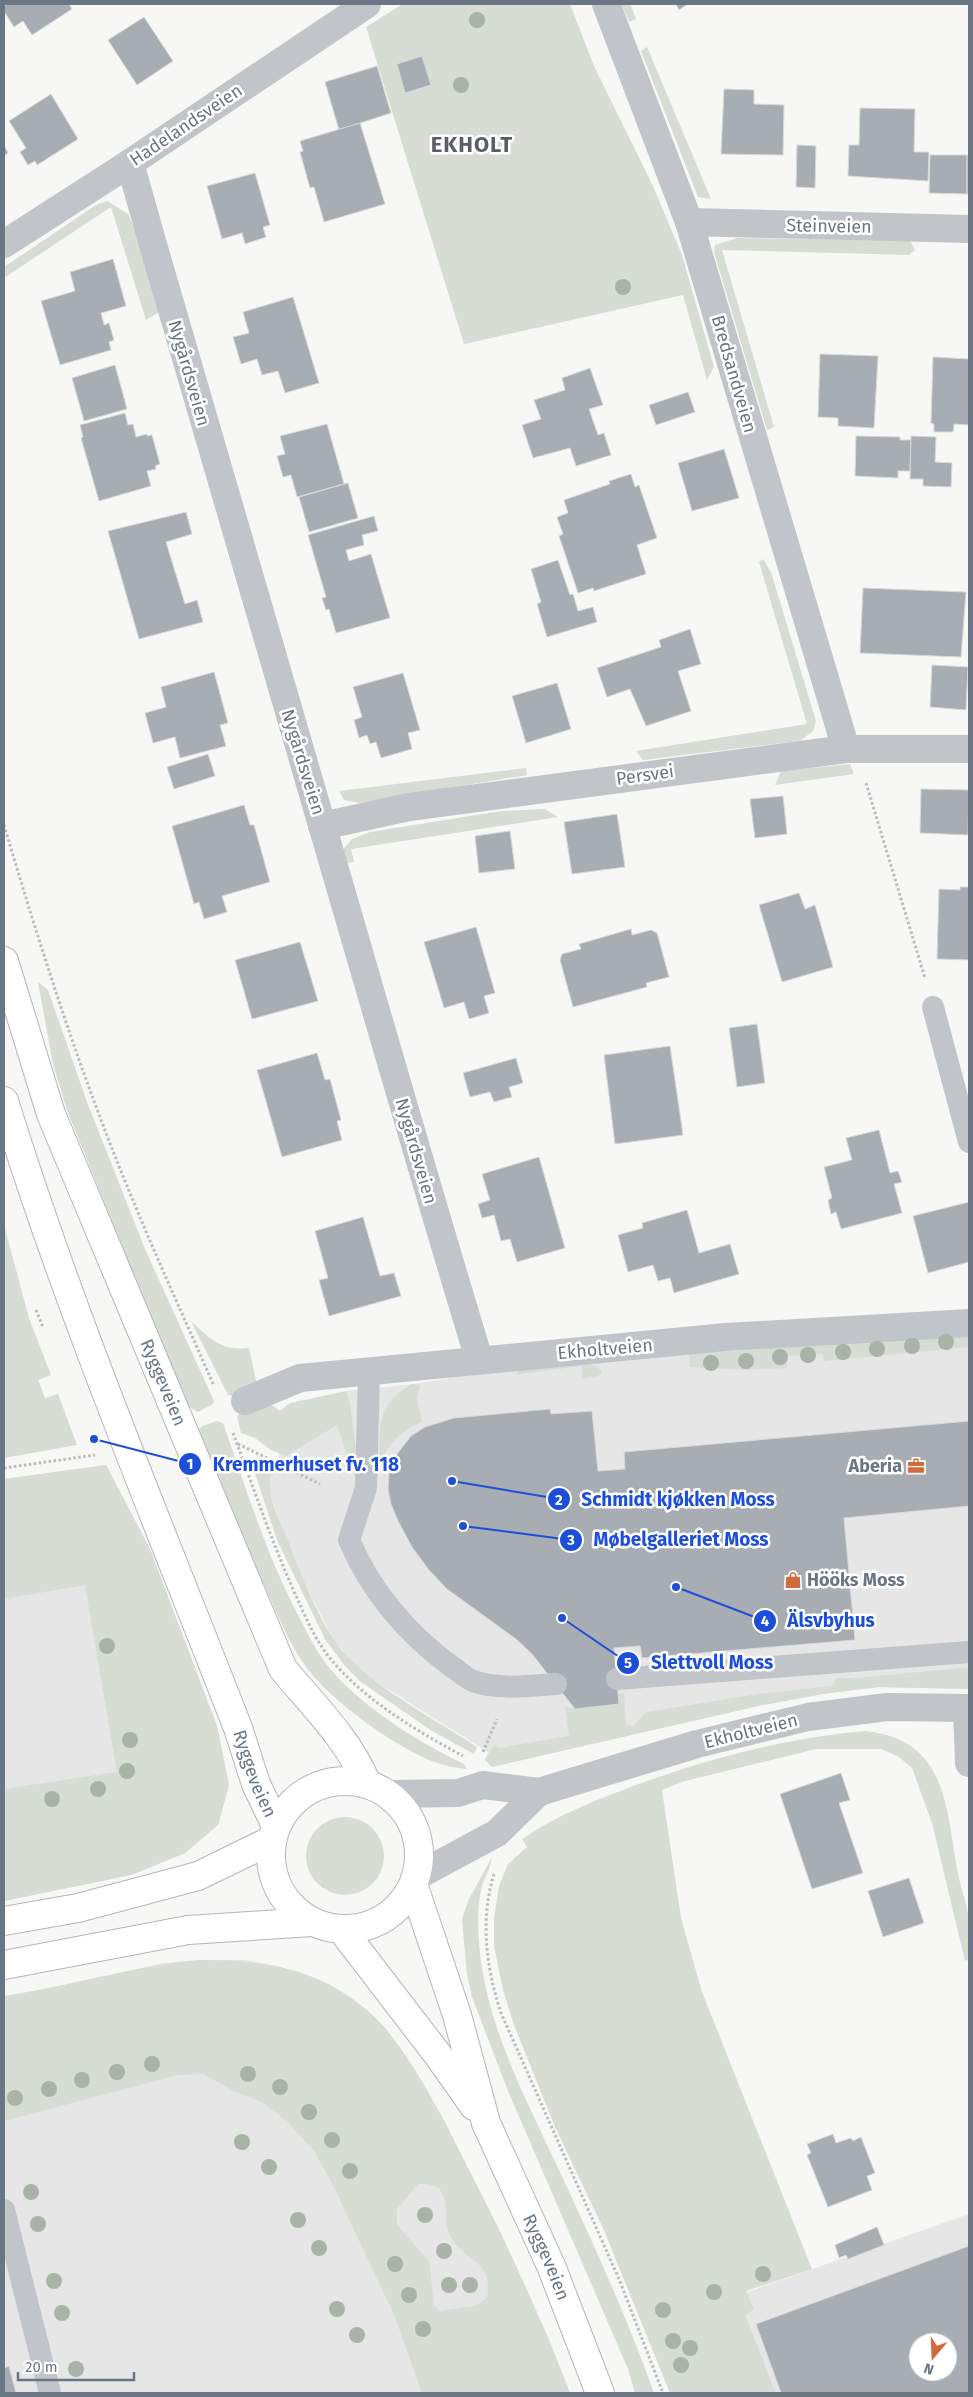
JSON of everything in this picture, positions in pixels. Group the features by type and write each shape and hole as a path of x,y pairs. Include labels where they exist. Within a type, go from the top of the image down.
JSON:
{"main road":[{"name":"Ryggeveien","path":"4,960 51,1114 283,1670 338,1736 360,1767 366,1782"},
{"name":"Ryggeveien","path":"4,1101 32,1192 88,1343 238,1728 274,1833"},
{"path":"4,1965 188,1930 312,1922 342,1930 371,1926 397,1911 417,1881 418,1830 391,1794 366,1782 339,1780 312,1787 290,1803 274,1833 271,1864 278,1888 292,1908 312,1922"},
{"path":"4,1921 78,1908 198,1876 274,1833"},
{"name":"Ryggeveien","path":"417,1881 457,2015 486,2123 552,2268 600,2393"},
{"name":"Ryggeveien","path":"342,1930 438,2055 486,2123"}],"street":[{"name":"Hadelandsveien","path":"4,244 130,163 367,4"},
{"name":"Bredsandveien","path":"606,4 689,222 853,749"},
{"name":"Nygårdsveien","path":"130,163 213,458 322,826 415,1150 479,1360"},
{"name":"Steinveien","path":"689,222 969,229"},
{"name":"Persvei","path":"322,826 409,807 853,749 969,749"},
{"name":"Ekholtveien","path":"246,1401 300,1378 726,1337 969,1323"},
{"name":"Ekholtveien","path":"391,1794 458,1793 483,1785 539,1792 697,1744 808,1717 886,1707 968,1708"},
{"path":"968,1708 969,1763"},
{"name":"Ekholtveien","path":"417,1881 497,1833 539,1792"}],"lane":[{"path":"933,1007 969,1142"},
{"path":"369,1371 366,1488 349,1540 361,1568 390,1609 429,1650 472,1681 505,1687 556,1684"},
{"path":"617,1679 969,1652"},
{"path":"4,2210 50,2393"}],"path":[{"path":"853,749 861,766 933,1007"},
{"path":"4,825 52,979 101,1118 134,1204 216,1390"},
{"path":"231,1426 257,1503 290,1585 316,1636 332,1661 379,1702 411,1725 466,1757"},
{"path":"237,1444 320,1484"},
{"path":"4,1468 93,1456"},
{"path":"484,1750 498,1716"},
{"path":"496,1867 490,1888 486,1931 492,1987 500,2013 622,2286 663,2393"}],"shaded area":[{"path":"403,4 570,4 594,66 652,184 682,255 714,367 707,380 683,295 464,344 366,27"},
{"path":"621,4 630,4 636,19 629,22"},
{"path":"647,47 711,199 698,197 641,51"},
{"path":"107,201 128,214 137,234 159,312 146,320 111,207 4,278 4,267 96,205"},
{"path":"737,238 910,240 915,250 909,255 722,250 774,427 767,430 714,252 715,245"},
{"path":"763,559 771,572 816,721 813,731 800,741 643,760 636,751 807,724 759,562"},
{"path":"850,764 854,774 775,785 781,771"},
{"path":"526,768 527,775 359,803 344,800 339,791"},
{"path":"545,809 558,817 351,849 354,862 346,863 342,851 352,839 370,832 501,811"},
{"path":"38,982 48,990 87,1102 145,1249 214,1401 213,1404 198,1412 187,1406 67,1110 53,1064"},
{"path":"4,1225 29,1318 51,1375 38,1380 45,1398 58,1394 77,1445 4,1458"},
{"path":"191,1321 210,1338 223,1346 249,1348 257,1385 238,1397 228,1395"},
{"path":"969,1334 969,1689 878,1687 823,1694 758,1706 492,1767 485,1760 488,1752 373,1680 351,1661 334,1640 304,1583 273,1503 267,1482 280,1453 296,1428 350,1403 346,1391 415,1384 517,1366"},
{"path":"969,1334 969,1347 824,1361 823,1354 786,1356 787,1368 745,1370 690,1367 689,1354"},
{"path":"584,1361 599,1368 602,1372 598,1376 582,1379 582,1366 518,1374 517,1366"},
{"path":"412,1384 420,1385 417,1399 422,1422 408,1429 397,1438 388,1448 380,1462 379,1437 382,1417 392,1399"},
{"path":"346,1391 350,1403 360,1481 357,1483 337,1425 286,1456 271,1450 255,1438 241,1433 237,1417 242,1410 266,1401 280,1411 290,1403"},
{"path":"217,1421 223,1423 276,1568 309,1636 326,1664 345,1684 376,1711 429,1746 464,1764 467,1769 435,1762 416,1754 387,1737 339,1702 307,1668 294,1649 279,1619 198,1430 202,1426"},
{"path":"252,1464 263,1464 272,1470 270,1487 276,1513 322,1620 341,1649 365,1673 380,1684 477,1747 474,1754 432,1731 361,1682 345,1666 325,1639 277,1540"},
{"path":"106,1465 150,1549 217,1726 229,1785 218,1825 185,1853 131,1875 4,1901 4,1479"},
{"path":"106,1465 150,1549 217,1726 229,1785 218,1825 185,1853 131,1875 4,1901 4,1789 117,1772 85,1585 4,1599 4,1479"},
{"path":"969,1667 969,1689 878,1687 823,1694 758,1706 492,1767 485,1760 494,1745 500,1748 569,1736 565,1707 575,1709 619,1704 618,1694 624,1693 626,1725 633,1727 646,1712 758,1694 832,1686 837,1678 858,1678"},
{"path":"865,1731 892,1737 912,1747 927,1761 937,1779 944,1799 958,1875 968,1914 970,1930 969,1959 965,1961 932,1823 912,1768 899,1757 881,1749 816,1749 685,1781 662,1790 681,1918 702,1992 812,2269 746,2291 754,2309 745,2315 776,2393 670,2393 603,2228 555,2127 514,2025 503,1990 494,1946 494,1918 499,1886 508,1864 527,1847 522,1839 563,1815 592,1802 664,1775 749,1750 836,1734"},
{"path":"337,1817 353,1817 367,1823 378,1834 384,1848 384,1864 378,1878 367,1889 353,1895 337,1895 323,1889 312,1878 306,1864 306,1848 312,1834 323,1823"},
{"path":"492,1857 480,1895 478,1924 481,1961 493,2015 523,2094 609,2280 633,2336 654,2393 635,2393 628,2369 508,2091 472,1997 467,1975 462,1919 468,1901"},
{"path":"200,1960 245,1960 284,1968 322,1981 358,2003 385,2028 443,2118 503,2237 550,2341 570,2393 4,2393 4,1996 44,1990 163,1963"},
{"path":"200,1960 231,1961 278,1966 293,1970 339,1990 365,2008 380,2022 410,2062 452,2135 523,2281 570,2393 422,2393 395,2317 334,2187 314,2151 287,2121 261,2102 234,2091 203,2074 178,2075 4,2121 4,1996 175,1963","holes":["418,2184 433,2185 440,2190 446,2205 448,2232 461,2250 476,2262 486,2275 488,2285 487,2298 475,2306 440,2311 434,2305 429,2261 397,2225 397,2209"]},
{"path":"969,2214 969,2393 670,2393 645,2328"}],"building":[{"path":"8,4 69,4 72,9 32,35 23,21 14,27 4,11 4,6"},
{"path":"676,4 688,4 679,10"},
{"path":"144,17 173,61 137,85 108,40"},
{"path":"422,56 431,85 405,93 397,64"},
{"path":"377,66 391,113 339,130 325,82"},
{"path":"724,89 754,90 754,104 784,105 783,155 721,154"},
{"path":"51,94 78,139 37,165 35,161 28,165 20,152 26,148 9,121"},
{"path":"860,108 915,109 914,152 929,152 928,181 848,176 849,145 859,145"},
{"path":"360,123 385,204 324,222 314,187 310,188 300,152 303,151 300,141"},
{"path":"4,145 8,153 4,156"},
{"path":"797,145 816,146 815,188 796,187"},
{"path":"930,155 967,155 967,194 929,193"},
{"path":"967,155 969,155 969,194 967,194"},
{"path":"255,173 270,225 263,227 266,237 245,244 242,233 222,239 207,186"},
{"path":"113,259 126,306 101,313 104,325 109,323 114,340 109,342 111,350 60,365 41,301 75,291 70,272"},
{"path":"293,297 319,383 285,393 278,371 262,375 257,359 241,364 233,337 249,333 243,312"},
{"path":"820,354 878,356 874,428 838,426 838,418 818,417"},
{"path":"933,357 969,359 969,425 954,424 953,432 934,432 934,424 931,423"},
{"path":"115,365 127,409 84,421 72,378"},
{"path":"590,368 603,405 589,409 598,435 604,433 611,455 576,466 570,448 533,458 522,425 541,419 534,400 565,390 562,378"},
{"path":"688,392 695,412 656,425 649,405"},
{"path":"125,413 128,425 133,424 136,437 147,434 147,436 152,435 160,464 155,466 156,469 147,471 151,486 99,501 81,438 83,437 80,425"},
{"path":"327,424 344,484 297,497 291,475 283,477 277,456 285,454 280,436"},
{"path":"856,436 900,437 900,440 911,440 910,471 898,471 898,478 855,476"},
{"path":"911,436 936,437 935,462 952,463 951,487 923,486 923,479 910,479"},
{"path":"724,449 739,498 692,511 678,463"},
{"path":"631,474 635,487 639,485 657,538 637,545 646,574 594,591 593,588 578,593 559,536 563,534 557,517 568,513 564,500 610,484 609,481"},
{"path":"348,483 358,518 309,532 299,497"},
{"path":"186,512 192,534 166,542 185,604 197,600 203,622 139,639 108,531"},
{"path":"374,516 378,531 362,535 364,545 346,550 349,561 371,554 390,618 336,633 329,609 326,610 322,598 326,597 308,535"},
{"path":"558,560 570,595 573,594 578,611 593,607 597,622 547,637 537,604 541,602 531,569"},
{"path":"863,588 966,592 961,657 860,653"},
{"path":"690,629 701,664 678,671 691,711 646,726 630,689 607,697 597,668 661,647 659,640"},
{"path":"932,665 968,667 966,710 930,707"},
{"path":"214,672 228,723 220,725 226,746 180,758 175,737 153,743 145,713 166,707 161,687"},
{"path":"403,673 420,730 408,733 412,749 381,758 376,742 370,744 367,735 359,738 354,720 362,717 353,687"},
{"path":"557,683 571,729 526,743 512,696"},
{"path":"208,754 215,776 174,789 167,767"},
{"path":"921,789 969,790 968,835 920,833"},
{"path":"783,796 787,834 755,838 750,799"},
{"path":"244,805 250,825 254,825 270,882 222,896 227,912 204,919 199,902 194,904 172,826"},
{"path":"617,814 625,867 572,874 564,822"},
{"path":"510,831 515,869 479,873 475,836"},
{"path":"960,887 969,887 969,960 937,959 939,889 960,890"},
{"path":"799,893 805,909 815,905 833,967 782,982 759,905"},
{"path":"476,927 495,993 484,996 489,1013 469,1019 464,1002 444,1008 424,942"},
{"path":"631,929 632,935 651,930 657,933 669,977 646,983 647,987 573,1007 560,960 562,954 581,949 579,944"},
{"path":"300,942 318,1001 252,1019 235,960"},
{"path":"757,1024 765,1083 737,1087 729,1028"},
{"path":"670,1046 683,1135 615,1144 604,1055"},
{"path":"317,1053 325,1080 330,1079 341,1120 337,1121 342,1140 282,1157 257,1070"},
{"path":"516,1058 523,1083 509,1087 512,1097 494,1102 490,1092 470,1097 463,1073"},
{"path":"879,1130 890,1173 898,1171 902,1182 894,1184 902,1213 841,1229 836,1212 831,1214 828,1200 832,1198 824,1167 852,1160 846,1138"},
{"path":"539,1157 565,1248 517,1262 510,1239 501,1241 494,1215 482,1218 478,1204 490,1200 482,1174"},
{"path":"969,1202 969,1262 928,1273 913,1216"},
{"path":"687,1210 699,1253 730,1244 739,1274 674,1293 670,1278 658,1281 653,1265 628,1272 618,1235 643,1228 642,1223"},
{"path":"363,1217 380,1276 394,1273 401,1296 329,1316 319,1280 328,1278 315,1231"},
{"path":"550,1409 551,1414 592,1411 598,1471 625,1469 624,1452 969,1421 969,1506 844,1518 855,1640 642,1658 640,1646 614,1648 619,1704 575,1709 532,1654 516,1639 447,1589 429,1570 412,1547 398,1521 391,1504 388,1489 389,1474 394,1458 411,1436 425,1427 454,1418"},
{"path":"841,1773 850,1800 839,1803 863,1873 812,1889 780,1794"},
{"path":"909,1878 924,1923 883,1937 868,1891"},
{"path":"833,2134 836,2143 851,2138 853,2141 861,2137 875,2173 867,2176 872,2190 828,2207 807,2155 811,2153 807,2144"},
{"path":"877,2227 884,2245 848,2259 846,2255 839,2258 835,2245"},
{"path":"969,2246 969,2393 781,2393 756,2324"},
{"path":"9,2366 16,2393 4,2393 4,2368"}],"place":[{"name":"Kremmerhuset fv. 118","path":"94,1439"},
{"name":"Aberia","path":"916,1466"},
{"name":"Schmidt kjøkken Moss","path":"452,1481"},
{"name":"Møbelgalleriet Moss","path":"463,1526"},
{"name":"Hööks Moss","path":"793,1580"},
{"name":"Älsvbyhus","path":"676,1587"},
{"name":"Slettvoll Moss","path":"562,1618"}],"district":[{"name":"EKHOLT","path":"472,144"}]}
